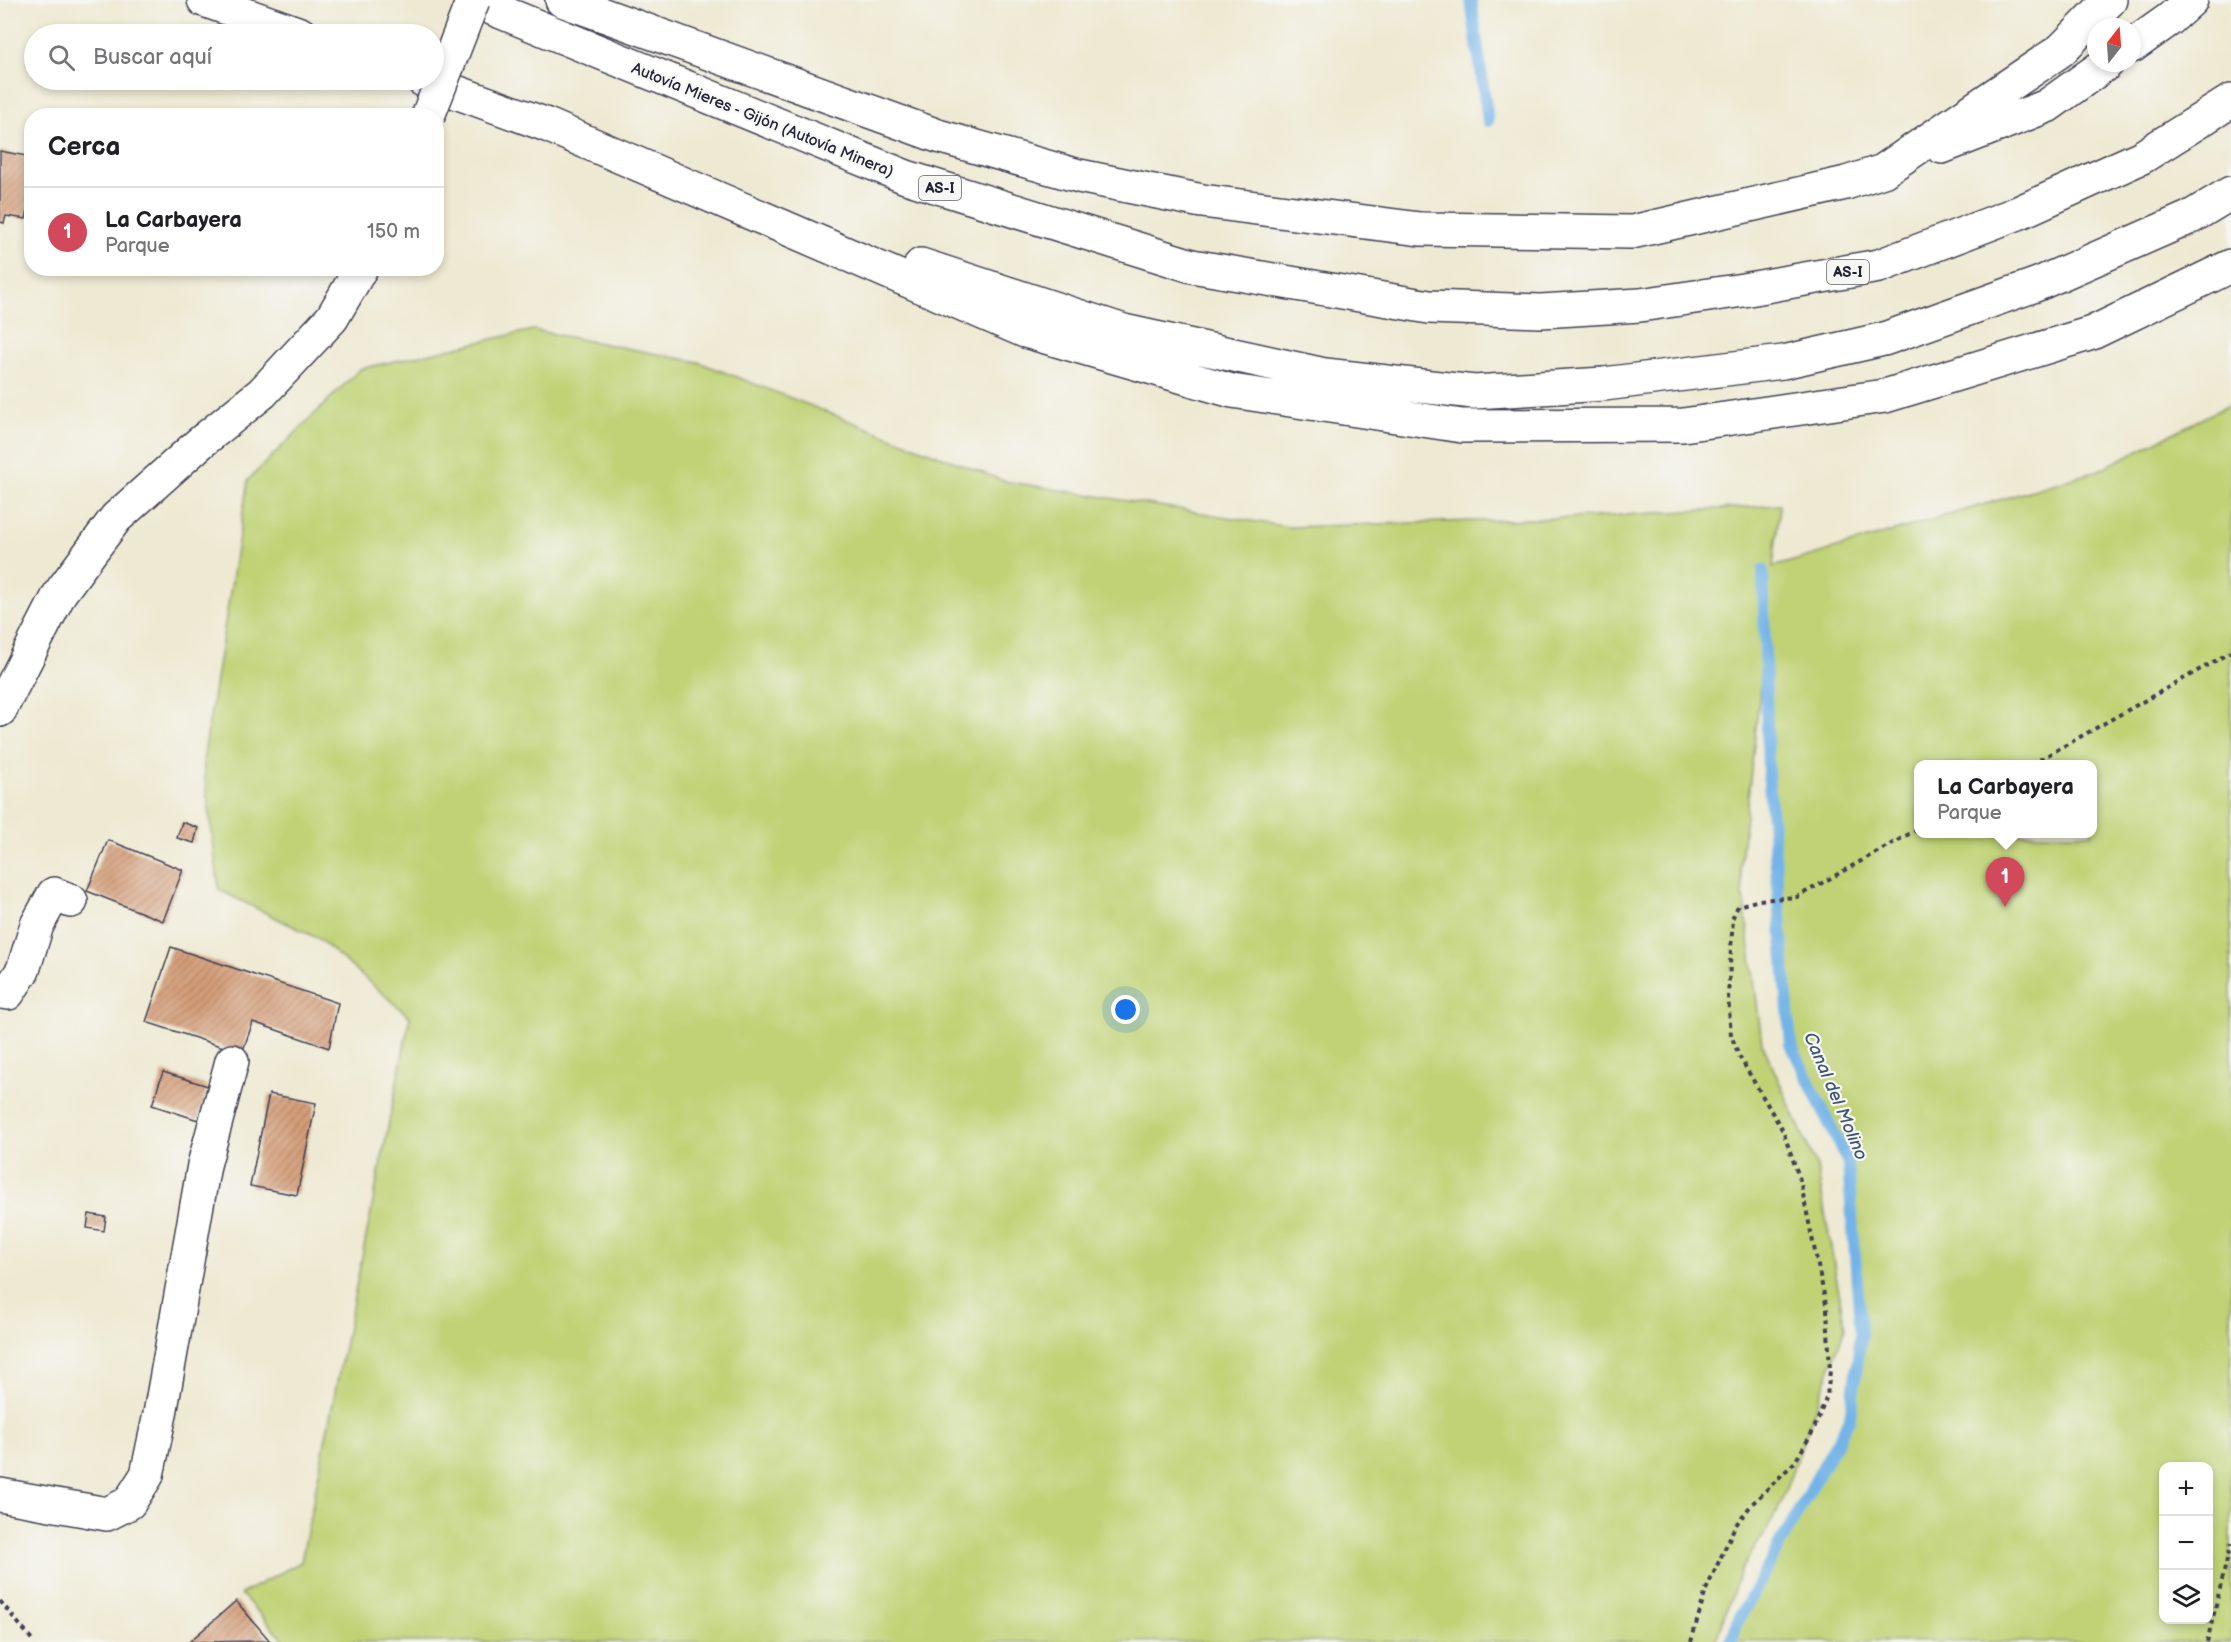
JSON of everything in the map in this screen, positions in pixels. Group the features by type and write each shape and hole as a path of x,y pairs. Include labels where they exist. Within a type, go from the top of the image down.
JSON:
{"main road":[{"path":"204,0 272,24"},
{"path":"444,74 472,0"},
{"name":"Autovía Mieres - Gijón (Autovía Minera)","path":"472,0 906,177 1192,266 1429,307 1541,311 1640,305 1879,266 2018,213 2142,157 2231,101"},
{"path":"562,0 938,136 1079,176 1202,201 1420,229 1632,232 1846,183 1883,171 2047,106 2094,72"},
{"path":"1883,171 2061,50 2110,0"},
{"path":"2141,40 2170,19 2191,0"},
{"path":"444,88 547,125 1025,331 1232,391 1462,426 1683,425 1885,396 2092,333 2231,266"},
{"path":"431,108 438,90"},
{"path":"733,204 1124,331 1325,375 1474,392 1604,384 1783,362 1884,339 2038,284 2191,217 2231,193"},
{"path":"0,710 60,593 116,518 200,443 262,393 332,318 356,276"},
{"path":"0,992 8,993 23,970 37,925 54,894 71,901"},
{"path":"0,1495 107,1514 129,1503 147,1475 204,1166 232,1061"}],"path":[{"path":"2041,760 2231,652"},
{"path":"1691,1642 1706,1590 1735,1526 1752,1504 1795,1462 1813,1431 1827,1396 1830,1371 1827,1309 1800,1180 1783,1131 1739,1056 1731,1035 1728,996 1733,917 1738,906 1759,900 1797,897 1914,831"},
{"path":"2207,1642 2231,1543"},
{"path":"0,1601 34,1642"}],"green space":[{"path":"533,330 698,362 1004,481 1289,527 1594,517 1780,505 1773,567 2097,471 2231,404 2231,1642 1731,1642 1739,1619 1850,1418 1861,1335 1848,1163 1791,1044 1768,771 1765,646 1740,869 1762,1043 1817,1167 1845,1328 1777,1513 1741,1570 1715,1642 286,1642 241,1594 301,1562 410,1017 319,939 219,890 203,761 248,480 360,369"}],"building":[{"path":"0,151 24,156 24,219 6,216 4,223 0,222"},
{"path":"182,822 198,828 194,843 177,838"},
{"path":"108,840 183,870 163,921 87,891"},
{"path":"171,947 338,1003 329,1048 253,1022 242,1053 146,1022"},
{"path":"163,1072 208,1086 198,1120 152,1105"},
{"path":"269,1094 316,1103 297,1195 250,1186"},
{"path":"89,1214 106,1217 104,1231 87,1228"},
{"path":"236,1601 270,1641 189,1642"}],"waterway":[{"name":"Canal del Molino","path":"1471,0 1488,121"},
{"name":"Canal del Molino","path":"1731,1642 1739,1619 1850,1418 1861,1335 1848,1163 1791,1044 1768,771 1763,570"}],"place":[{"name":"La Carbayera","path":"2005,907"}]}
